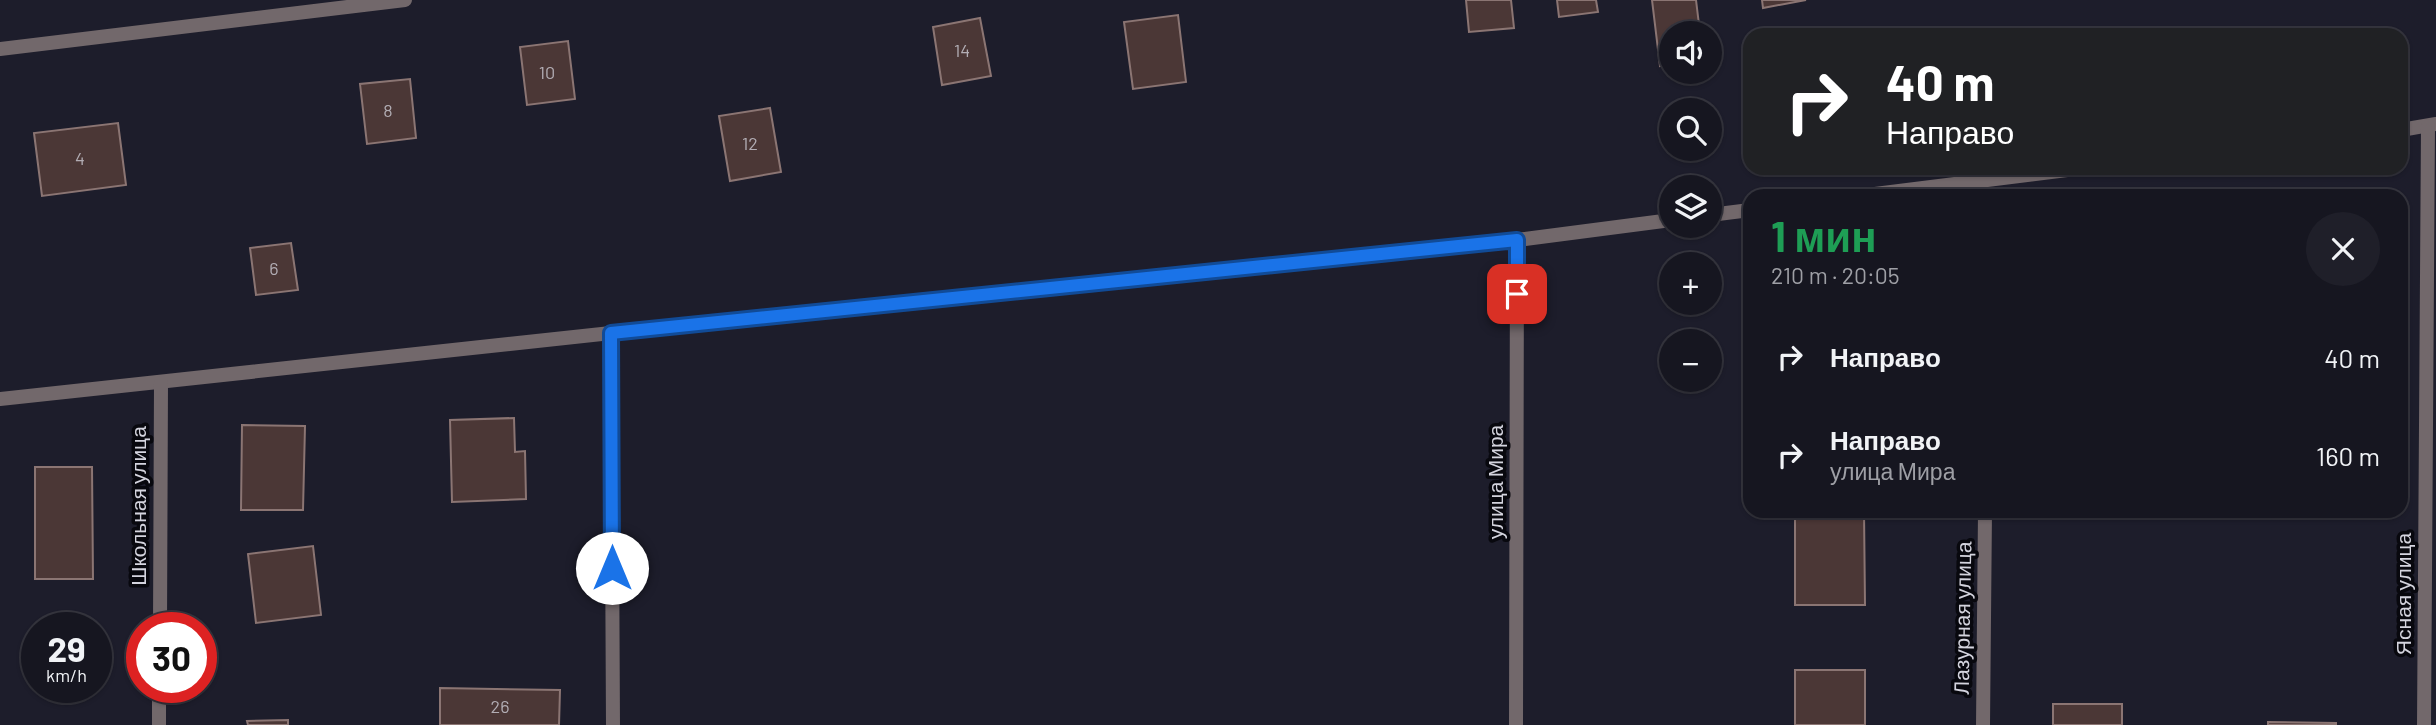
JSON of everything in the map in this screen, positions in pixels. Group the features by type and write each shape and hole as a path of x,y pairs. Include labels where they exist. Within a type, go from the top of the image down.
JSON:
{"street":[{"path":"0,49 405,0"},
{"path":"2408,129 2432,125"},
{"name":"Ясная улица","path":"2424,725 2432,125"},
{"path":"1912,189 2023,175"},
{"path":"1988,179 1988,189"},
{"path":"1722,214 1743,211"},
{"path":"0,399 1517,240 1659,222"},
{"name":"улица Мира","path":"1516,725 1517,240"},
{"path":"611,333 613,725"},
{"name":"Школьная улица","path":"160,612 161,383"},
{"name":"Лазурная улица","path":"1983,725 1985,518"},
{"path":"159,703 159,725"}],"building":[{"path":"1466,0 1511,0 1514,28 1469,32"},
{"path":"1557,0 1596,0 1598,12 1559,17"},
{"path":"1652,0 1696,0 1699,21 1659,21 1659,58"},
{"path":"1762,0 1806,0 1763,8"},
{"path":"1178,15 1186,82 1133,89 1124,22"},
{"path":"980,18 991,76 942,85 933,27"},
{"path":"568,41 575,99 527,105 520,47"},
{"path":"410,79 416,138 367,144 360,84"},
{"path":"770,108 781,172 730,181 719,116"},
{"path":"118,123 126,185 42,196 34,133"},
{"path":"291,243 298,290 256,295 250,248"},
{"path":"514,418 515,452 525,451 526,499 452,502 450,420"},
{"path":"242,425 305,426 303,510 241,510"},
{"path":"35,467 92,467 93,579 35,579"},
{"path":"1795,518 1864,518 1865,605 1795,605"},
{"path":"313,546 321,615 256,623 248,554"},
{"path":"1795,670 1865,670 1865,725 1795,725"},
{"path":"440,688 560,690 559,725 440,725"},
{"path":"2053,704 2122,704 2122,725 2053,725"},
{"path":"288,720 288,725 248,725 247,721"},
{"path":"2268,722 2336,723 2336,725 2268,725"}],"route":[{"path":"612,568 611,333 1517,240 1517,294"}]}
